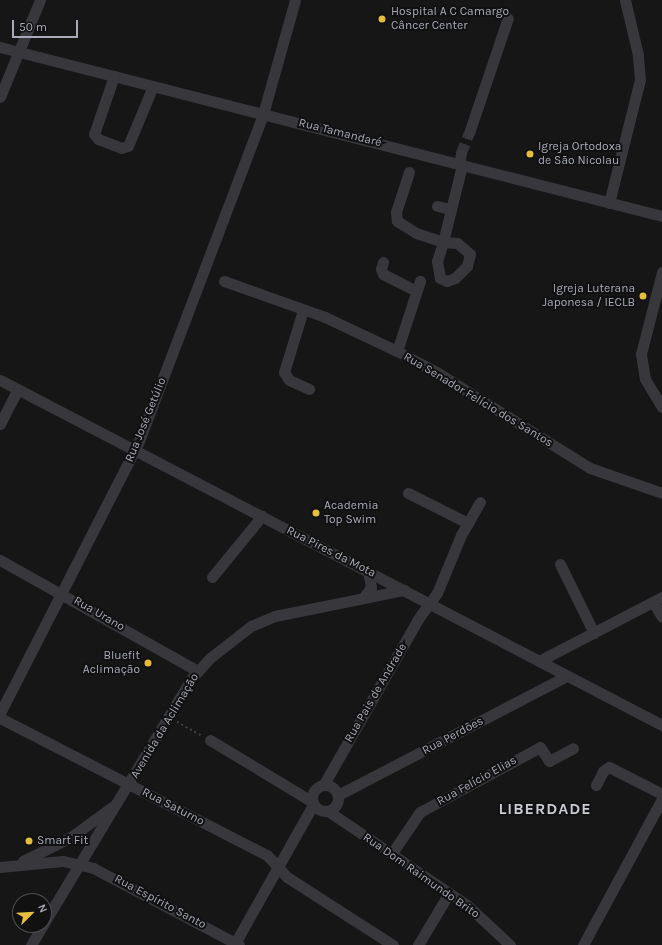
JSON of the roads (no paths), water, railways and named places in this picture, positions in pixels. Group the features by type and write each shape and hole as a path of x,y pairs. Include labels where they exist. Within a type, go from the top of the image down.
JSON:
{"street":[{"path":"0,98 40,0"},
{"name":"Rua José Getúlio","path":"0,713 135,450 263,114 295,0"},
{"path":"609,203 640,80 638,55 625,0"},
{"path":"469,132 508,18"},
{"name":"Rua Tamandaré","path":"0,47 263,114 461,161 609,203 662,216"},
{"path":"114,76 94,134 98,139 121,148 128,146 153,86"},
{"path":"409,172 396,212 397,221 416,233 443,242 461,161"},
{"path":"437,206 450,209"},
{"path":"383,262 381,270 383,274 418,286 397,351"},
{"path":"662,272 641,354 641,366 652,393 662,407"},
{"name":"Rua Senador Felício dos Santos","path":"224,281 303,310 397,351 438,373 590,468 662,493"},
{"path":"303,310 284,372 289,380 309,389"},
{"name":"Rua Pires da Mota","path":"0,380 662,725"},
{"path":"0,424 18,389"},
{"path":"408,493 468,523"},
{"name":"Rua Pais de Andrade","path":"324,784 418,619 430,604 468,523 480,502"},
{"path":"212,576 262,516"},
{"name":"Rua Urano","path":"0,560 62,592 198,671"},
{"path":"560,564 594,632"},
{"path":"364,597 371,587 368,571"},
{"name":"Avenida da Aclimação","path":"52,911 198,671 227,643 257,624 275,616 311,607 404,590"},
{"path":"539,661 657,600 662,617"},
{"name":"Rua Perdões","path":"338,795 567,676"},
{"name":"Rua Saturno","path":"0,718 267,855 286,876 393,945"},
{"path":"210,740 312,803 322,811 328,811 336,805 338,795 334,787 324,784 315,789 312,803 236,944"},
{"name":"Rua Felício Elias","path":"392,854 420,812 540,747 549,761 573,748"},
{"path":"596,785 603,770 609,767 662,794"},
{"path":"583,945 662,799"},
{"path":"4,867 60,844 118,803"},
{"name":"Rua Dom Raimundo Brito","path":"328,811 467,906 510,945"},
{"path":"4,867 63,861 80,865"},
{"name":"Rua Espírito Santo","path":"80,865 103,872 236,944"},
{"path":"418,945 449,893"},
{"name":"Avenida da Aclimação","path":"31,945 38,933"}],"tunnel":[{"path":"461,154 469,133"}],"place":[{"name":"Hospital A C Camargo Câncer Center","path":"382,19"},
{"name":"Igreja Ortodoxa de São Nicolau","path":"530,154"},
{"name":"Igreja Luterana Japonesa / IECLB","path":"643,296"},
{"name":"Academia Top Swim","path":"316,513"},
{"name":"Bluefit Aclimação","path":"148,663"},
{"name":"Smart Fit","path":"29,841"}],"district":[{"name":"LIBERDADE","path":"545,809"}]}
